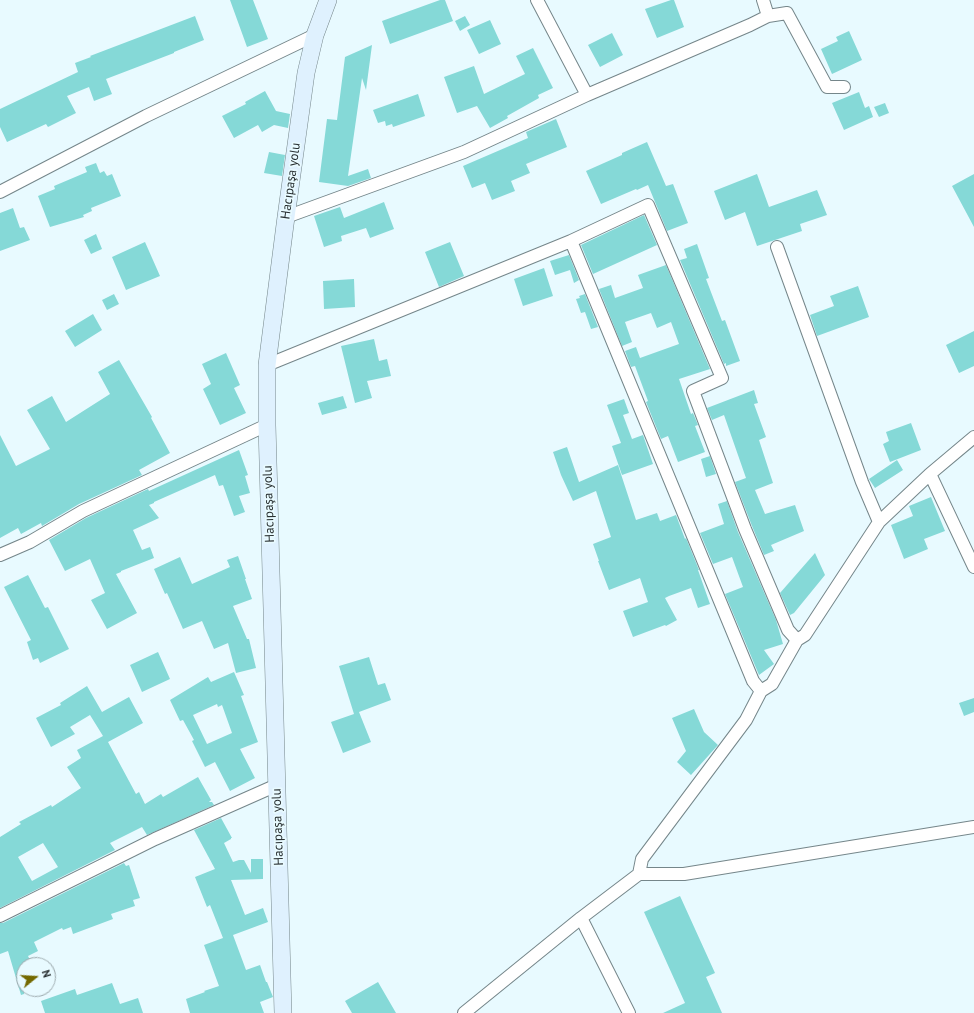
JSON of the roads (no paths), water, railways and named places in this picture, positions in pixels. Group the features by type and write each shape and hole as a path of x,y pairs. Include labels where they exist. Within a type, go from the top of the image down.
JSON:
{"main road":[{"name":"Hacıpaşa yolu","path":"283,1013 267,425 267,365 306,73 315,35 328,0"}],"street":[{"path":"537,0 587,95"},
{"path":"763,0 768,16"},
{"path":"286,217 464,152 587,95 768,16 787,13 827,87 844,87"},
{"path":"0,192 146,116 315,35"},
{"path":"267,365 571,241 648,205 722,378 694,391 745,529 788,630 797,640"},
{"path":"571,241 753,681 761,691"},
{"path":"777,247 862,482 879,522"},
{"path":"0,555 30,542 83,512 267,425"},
{"path":"639,874 642,859 746,720 761,691 772,684 797,640 805,635 879,522 930,474 974,437"},
{"path":"930,474 974,567"},
{"path":"0,916 155,839 277,785"},
{"path":"464,1013 581,918 639,874 684,874 974,827"},
{"path":"581,918 628,1013"}]}
